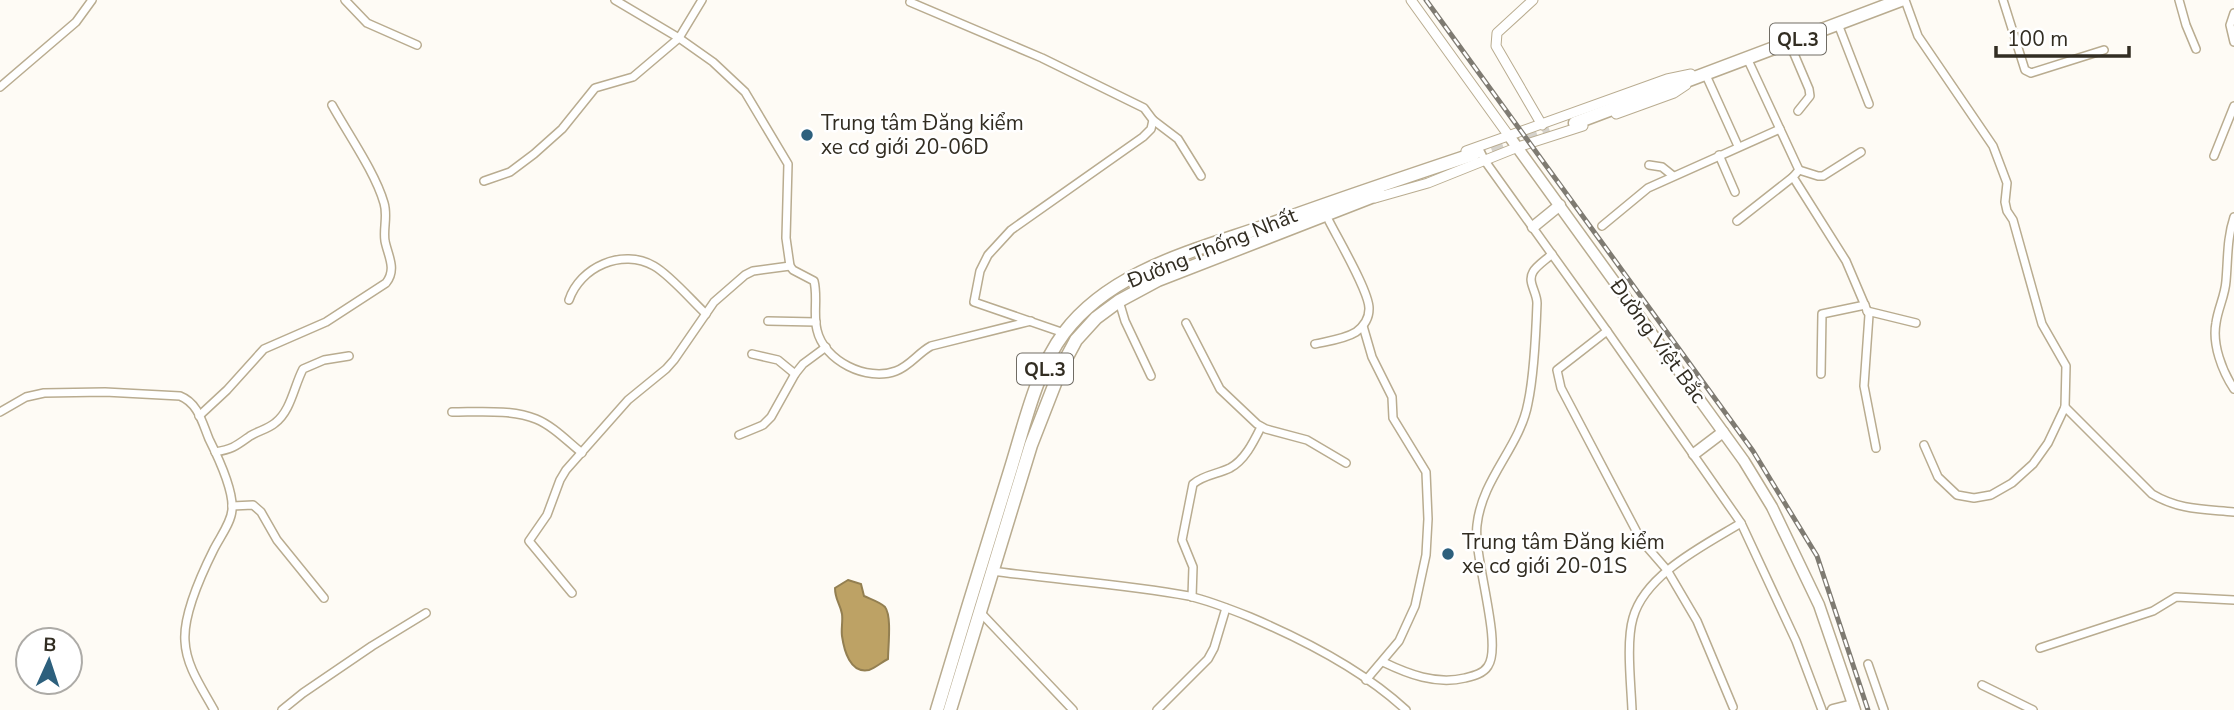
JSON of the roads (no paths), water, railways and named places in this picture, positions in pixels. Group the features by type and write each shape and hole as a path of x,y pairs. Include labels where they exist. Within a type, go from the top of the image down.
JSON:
{"highway":[{"name":"QL.3","path":"1697,75 1880,0"},
{"name":"QL.3","path":"1573,120 1903,0"},
{"name":"Đường Thống Nhất","path":"950,710 979,611 985,570 1035,394 1053,351 1064,333 1097,300 1134,276 1177,258 1478,155"},
{"name":"Đường Thống Nhất","path":"937,710 1031,445 1061,368 1076,340 1096,318 1119,301 1171,275 1348,201"},
{"path":"1064,333 1076,340"}],"main road":[{"name":"Đường Việt Bắc","path":"1509,136 1744,461 1798,557 1819,605 1854,707"},
{"path":"1533,227 1559,205"},
{"path":"1694,454 1723,432"},
{"path":"1833,710 1854,707"}],"street":[{"path":"0,88 76,22 92,0"},
{"path":"345,0 367,23 417,45"},
{"path":"615,0 679,38 713,62 746,92 788,164 786,238 790,266 814,281 818,334 844,365 851,369 883,374 900,369 931,346 1031,321"},
{"path":"484,181 510,172 534,154 562,128 595,88 633,77 679,38 702,0"},
{"name":"Đường Việt Bắc","path":"1411,0 1509,136"},
{"path":"1533,0 1497,33 1496,46 1548,138"},
{"path":"1903,0 1918,36 1993,146 2007,183 2007,211 2013,220 2042,324 2066,366 2065,407 2048,443 2033,464 2012,483 1991,495 1975,498 1957,495 1938,477 1924,445"},
{"path":"2003,0 2025,70 2028,72 2104,50"},
{"path":"2179,0 2196,49"},
{"path":"910,2 1053,64 1144,108 1153,120 1178,139 1201,176"},
{"path":"2234,13 2230,25 2234,42"},
{"path":"1838,24 1870,104"},
{"path":"1789,42 1810,96 1798,111"},
{"path":"1747,58 1780,129 1796,173 1846,261 1866,308 1870,322 1864,386 1876,448"},
{"path":"1478,155 1509,136 1667,79 1697,75"},
{"path":"1478,155 1548,138 1674,93 1697,75"},
{"path":"1697,75 1738,146"},
{"path":"199,416 264,349 326,322 391,277 391,255 385,239 384,202 332,105"},
{"path":"2214,156 2234,106"},
{"path":"1064,333 974,302 980,271 988,255 1021,221 1143,137 1151,129 1153,120"},
{"path":"1602,226 1640,194 1672,175 1780,129"},
{"path":"1737,221 1796,173 1823,176 1861,152"},
{"path":"1478,155 1533,227 1741,523 1796,641 1822,710"},
{"path":"1719,155 1735,192"},
{"path":"1649,165 1662,167 1672,175"},
{"path":"2234,217 2228,233 2224,296 2216,323 2216,343 2221,364 2234,389"},
{"path":"1315,344 1350,335 1363,326 1369,313 1368,299 1329,220"},
{"path":"1383,662 1417,677 1449,680 1474,676 1490,664 1491,632 1480,573 1476,529 1486,488 1514,438 1528,405 1537,301 1531,281 1533,272 1552,254"},
{"path":"569,300 578,281 591,270 621,259 634,260 656,267 706,314"},
{"path":"572,593 529,540 547,515 560,480 628,400 674,360 714,302 745,275 757,269 790,266"},
{"path":"1119,301 1125,321 1151,376"},
{"path":"1821,374 1822,314 1866,308 1916,323"},
{"path":"768,321 816,322"},
{"path":"1186,323 1220,389 1261,427 1307,440 1346,463"},
{"path":"1363,326 1372,357 1392,397 1391,415 1421,464 1427,479 1428,519 1426,555 1415,606 1406,628 1383,662 1366,680"},
{"path":"1607,331 1557,370 1561,388 1641,540 1667,570 1697,621 1733,707"},
{"path":"739,435 763,425 771,417 795,374 826,346"},
{"path":"752,354 778,360 795,374"},
{"path":"215,452 242,444 275,423 284,414 303,369 324,360 349,356"},
{"path":"0,412 26,397 44,393 105,392 180,396 194,405 232,500 231,517 206,566 185,632 188,660 214,710"},
{"path":"2065,407 2152,494 2182,507 2234,512"},
{"path":"452,412 520,415 537,419 582,453"},
{"path":"1192,597 1193,567 1182,540 1194,484 1237,463 1251,446 1261,427"},
{"path":"232,506 253,505 261,512 277,540 324,598"},
{"path":"1632,710 1630,637 1636,609 1667,570 1741,523"},
{"path":"985,570 1192,597 1226,608 1290,634 1366,680 1406,710"},
{"path":"2040,648 2153,611 2176,597 2234,600"},
{"path":"1157,710 1208,659 1226,608"},
{"path":"979,611 1073,710"},
{"path":"282,710 372,646 426,614"},
{"path":"1868,664 1884,710"},
{"path":"1982,685 2033,710"}],"tunnel":[{"path":"1474,154 1548,126"}],"railway":[{"path":"1426,0 1753,451 1817,556 1868,710"}],"place":[{"name":"Trung tâm Đăng kiểm xe cơ giới 20-06D","path":"807,135"},
{"name":"Trung tâm Đăng kiểm xe cơ giới 20-01S","path":"1448,554"}]}
